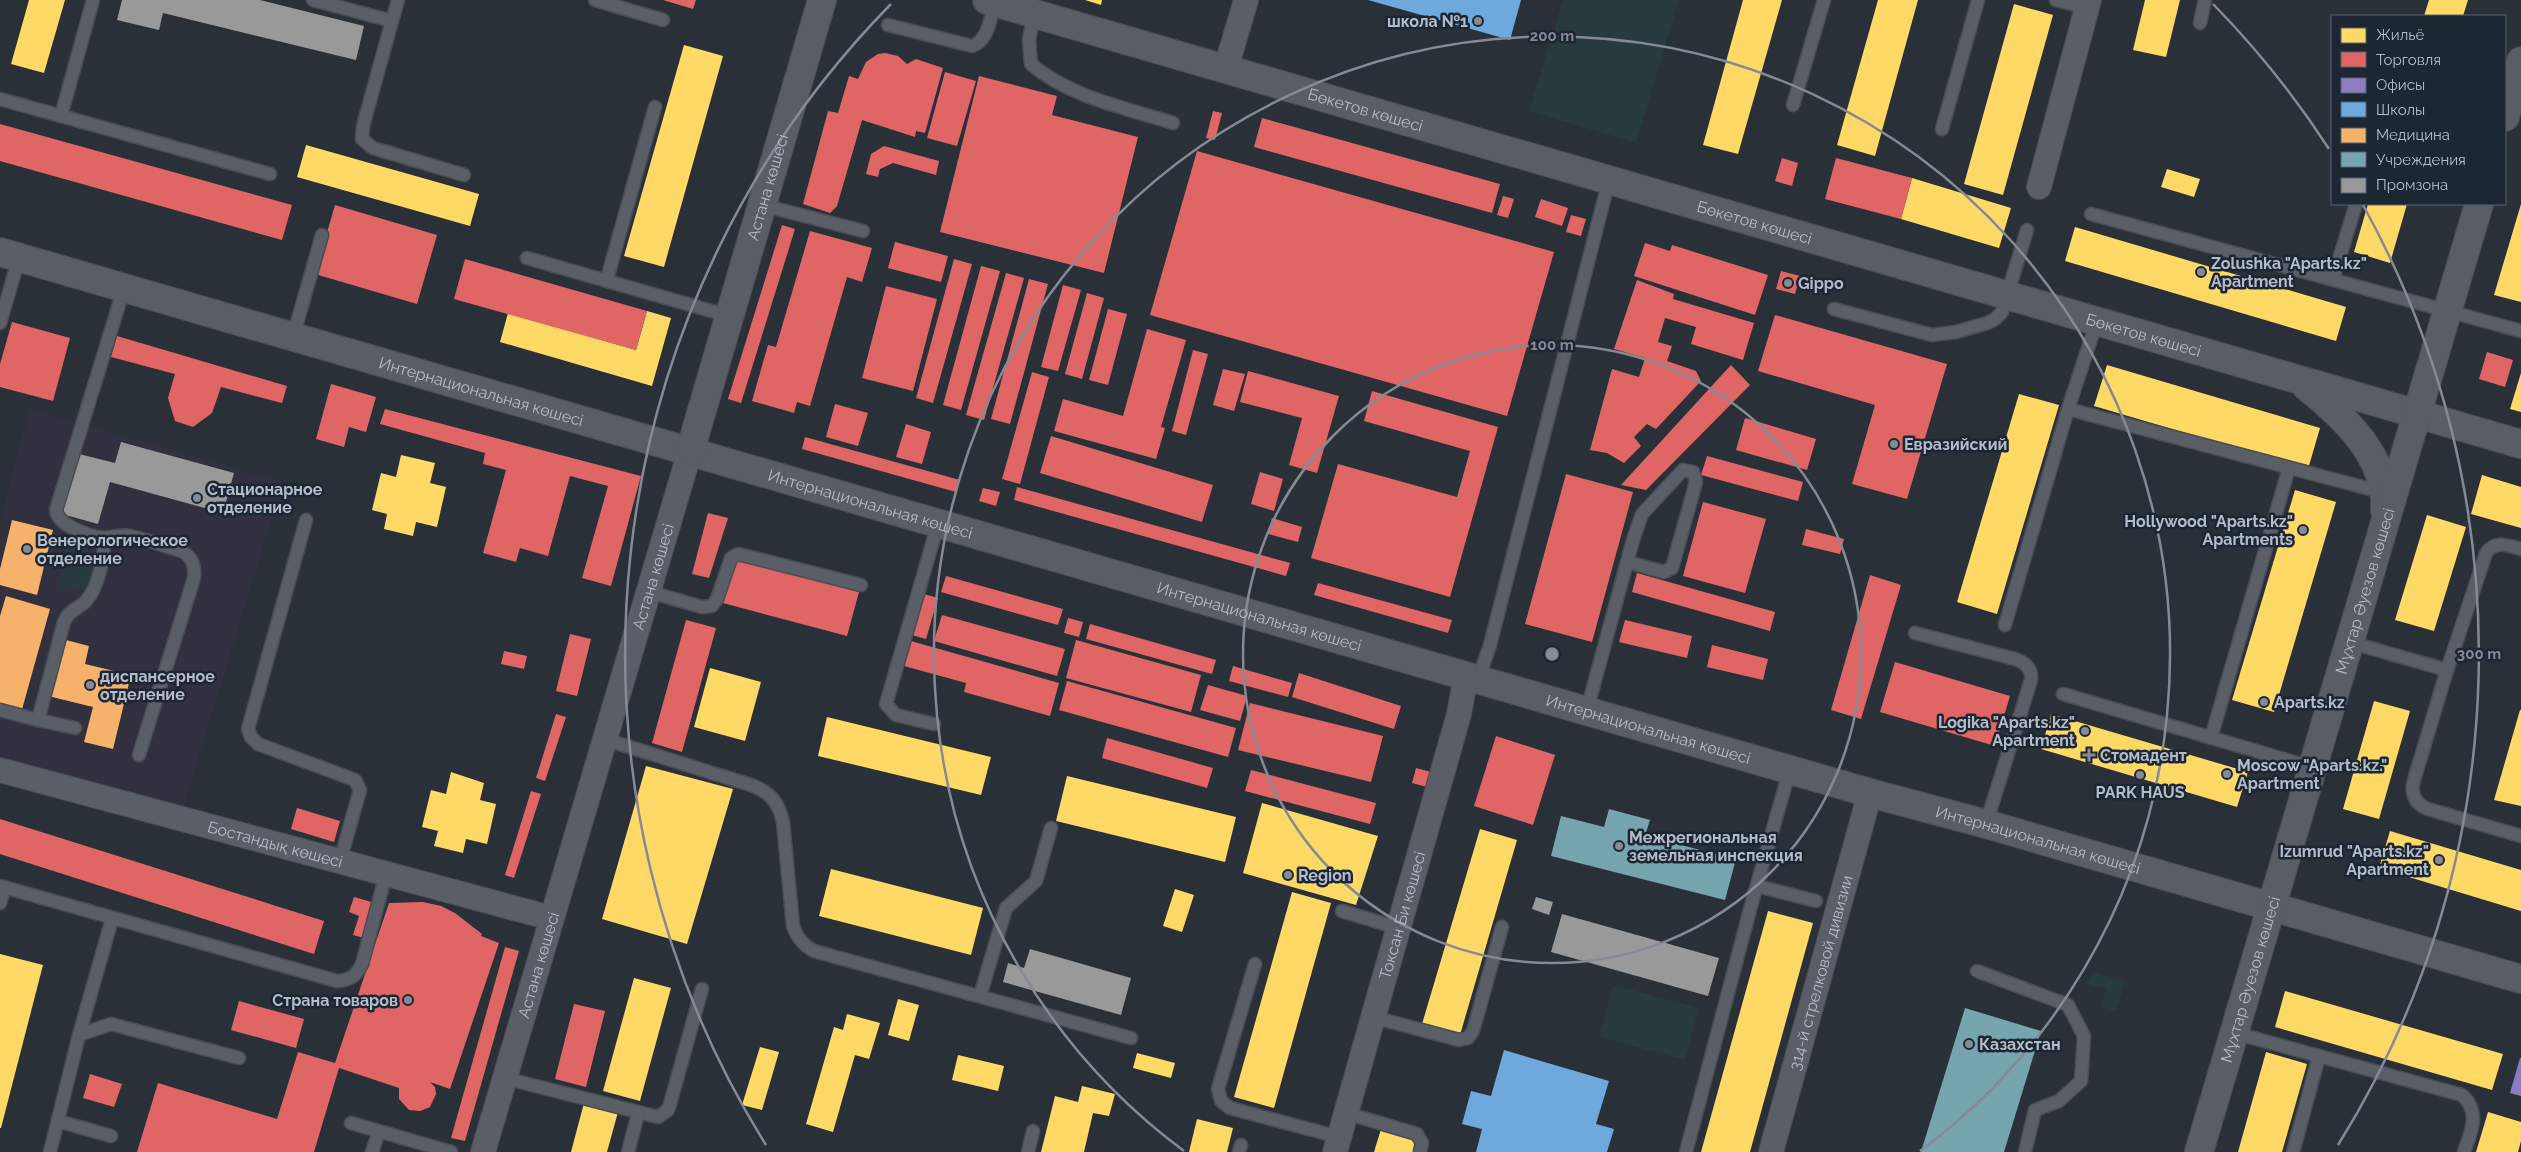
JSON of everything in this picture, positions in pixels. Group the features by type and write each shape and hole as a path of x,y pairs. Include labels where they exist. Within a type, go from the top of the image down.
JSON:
{"main road":[{"name":"Астана көшесі","path":"690,451 822,0"},
{"name":"Бөкетов көшесі","path":"991,1 2521,444"},
{"path":"2506,114 2521,61"},
{"name":"Мұхтар Әуезов көшесі","path":"2199,1152 2314,768 2349,642 2384,532 2389,494 2418,414 2479,205"},
{"name":"Интернациональная көшесі","path":"10,255 1870,793 1986,824 2521,979"},
{"path":"2297,379 2338,413 2356,434 2377,467 2389,494"}],"street":[{"path":"1226,68 1246,0"},
{"path":"2039,187 2088,4"},
{"name":"Астана көшесі","path":"483,1152 604,739 650,592 690,451"},
{"name":"Токсан Би көшесі","path":"1337,1144 1459,714 1472,678"},
{"name":"Бостандық көшесі","path":"0,770 552,918"},
{"name":"314-й стрелковой дивизии","path":"1771,1152 1870,793"}],"lane":[{"path":"61,116 93,0"},
{"path":"313,0 392,21"},
{"path":"398,0 363,126 362,139 373,148 464,176"},
{"path":"595,0 663,20"},
{"path":"1793,105 1824,0"},
{"path":"1942,129 1978,0"},
{"path":"2056,0 2088,4"},
{"path":"2200,23 2205,0"},
{"path":"888,25 972,46 980,43 984,37 991,1"},
{"path":"1034,14 1029,40 1031,64 1046,78 1092,97 1173,123"},
{"path":"0,99 270,174"},
{"path":"607,279 655,107"},
{"path":"1472,678 1492,635 1609,180"},
{"path":"762,205 863,231"},
{"path":"2333,279 2356,205"},
{"path":"2091,214 2521,331"},
{"path":"1834,309 1921,334 1939,335 1995,319 2002,312 2027,230"},
{"path":"293,337 322,235"},
{"path":"0,323 10,255"},
{"path":"528,258 607,279 730,316"},
{"path":"124,288 56,510 59,518 66,526 104,538 123,535 182,551 189,555 195,569 194,578 139,755"},
{"path":"2005,625 2068,409 2097,321"},
{"path":"2068,409 2389,494"},
{"path":"2211,738 2289,468"},
{"path":"1587,710 1627,562 1642,514 1683,470 1693,472 1696,482 1670,570 1664,572 1627,562"},
{"path":"306,520 248,729 251,737 258,744 355,780 358,784 360,790 340,860"},
{"path":"934,724 896,715 886,704 938,524"},
{"path":"38,720 66,616 84,603 92,592 103,557 104,538"},
{"path":"2521,549 2499,544 2493,545 2486,553 2447,670 2412,792 2414,798 2422,807 2521,836"},
{"path":"650,592 702,607 712,606 718,598 731,558 738,554 861,585"},
{"path":"1915,633 2015,659 2025,664 2031,672 2031,680 1986,824"},
{"path":"2349,642 2447,670"},
{"path":"2063,694 2314,768"},
{"path":"0,710 75,728"},
{"path":"604,739 754,786 774,799 780,809 783,822 793,926 796,935 804,946 814,951 1131,1038"},
{"path":"1686,1152 1756,886 1790,769"},
{"path":"980,996 1006,908 1036,881 1052,828"},
{"path":"0,903 2,886 112,919 337,981 350,980 358,973 386,874"},
{"path":"1756,886 1816,901"},
{"path":"1342,911 1398,928"},
{"path":"50,1152 79,1035 112,919"},
{"path":"1373,1017 1459,1040 1468,1038 1473,1031 1502,927"},
{"path":"1255,964 1218,1089 1221,1101 1230,1108 1337,1144"},
{"path":"1977,971 2068,1005 2084,1036 2081,1081 2059,1101 2035,1110 2025,1152"},
{"path":"504,1078 638,1114 658,1117 668,1110 702,990"},
{"path":"79,1035 111,1024 239,1058"},
{"path":"2235,1032 2462,1096 2470,1105 2474,1118 2464,1152"},
{"path":"2293,1152 2319,1056"},
{"path":"1346,1113 1416,1134 1422,1143 1420,1152"},
{"path":"628,1152 638,1114"},
{"path":"58,1121 111,1136"},
{"path":"352,1123 437,1150 451,1152"},
{"path":"372,1152 379,1131"},
{"path":"1028,1152 1034,1131"}],"shaded area":[{"path":"30,409 283,482 183,808 0,757 0,519"}],"green space":[{"path":"1563,0 1679,0 1636,143 1529,111"},
{"path":"69,538 87,550 95,564 86,592 59,585"},
{"path":"2092,972 2125,981 2116,1011 2101,1007 2106,989 2088,984"},
{"path":"1613,985 1699,1008 1685,1060 1599,1037"}],"building: Жильё":[{"path":"29,0 65,0 44,73 11,64"},
{"path":"1085,0 1102,0 1101,5"},
{"path":"1743,0 1782,0 1738,154 1703,145"},
{"path":"1878,0 1918,0 1875,156 1837,145"},
{"path":"2145,0 2180,0 2166,57 2133,50"},
{"path":"2429,0 2468,0 2463,15 2424,15"},
{"path":"2014,4 2053,15 2003,195 1964,184"},
{"path":"684,45 723,56 664,267 624,256"},
{"path":"306,145 479,194 470,226 297,177"},
{"path":"2167,169 2200,179 2194,197 2161,187"},
{"path":"1912,178 2011,208 1999,248 1901,219"},
{"path":"2521,204 2521,302 2494,295"},
{"path":"2368,205 2407,205 2390,263 2354,252"},
{"path":"2075,227 2346,307 2336,341 2065,261"},
{"path":"647,311 671,318 652,386 500,342 508,313 636,350"},
{"path":"2107,365 2320,428 2308,469 2094,406"},
{"path":"2521,373 2521,412 2510,409"},
{"path":"2019,394 2059,405 1997,614 1957,602"},
{"path":"401,455 435,463 430,483 446,487 437,527 416,522 413,536 384,529 387,514 372,510 381,473 396,477"},
{"path":"2482,475 2521,487 2521,528 2471,514"},
{"path":"2295,490 2336,502 2274,712 2232,700"},
{"path":"2427,515 2466,527 2434,631 2395,620"},
{"path":"710,668 761,682 745,741 694,727"},
{"path":"2374,701 2410,711 2379,819 2343,809"},
{"path":"2521,710 2521,806 2494,800"},
{"path":"2051,714 2248,772 2237,807 2041,749"},
{"path":"827,717 991,757 981,795 818,756"},
{"path":"646,766 733,789 687,944 602,919"},
{"path":"451,772 484,783 480,800 496,804 487,844 466,839 463,853 434,846 438,831 422,827 431,790 446,794"},
{"path":"1067,776 1236,817 1225,862 1056,821"},
{"path":"1262,803 1378,836 1356,905 1243,873"},
{"path":"1480,829 1517,840 1460,1035 1422,1024"},
{"path":"2390,831 2521,870 2521,911 2379,868"},
{"path":"831,869 983,908 971,955 819,916"},
{"path":"1175,889 1194,895 1182,932 1163,926"},
{"path":"1292,892 1331,903 1274,1108 1234,1097"},
{"path":"1768,911 1813,923 1750,1152 1701,1152"},
{"path":"0,954 43,965 1,1128 0,1128"},
{"path":"634,978 671,988 640,1101 603,1091"},
{"path":"2285,991 2503,1054 2492,1090 2275,1027"},
{"path":"898,999 919,1005 909,1041 888,1035"},
{"path":"847,1014 880,1023 869,1059 855,1055 833,1132 806,1124 834,1027 843,1030"},
{"path":"760,1047 779,1052 762,1110 742,1105"},
{"path":"2266,1052 2307,1064 2282,1152 2238,1152"},
{"path":"1137,1053 1175,1063 1171,1078 1133,1068"},
{"path":"958,1055 1004,1066 998,1091 952,1080"},
{"path":"1082,1086 1115,1094 1109,1116 1093,1113 1084,1152 1041,1152 1055,1096 1078,1102"},
{"path":"584,1103 618,1112 607,1152 571,1152"},
{"path":"2488,1112 2521,1122 2521,1141 2518,1152 2476,1152"},
{"path":"1197,1119 1233,1128 1227,1152 1189,1152"},
{"path":"1381,1129 1417,1139 1414,1152 1374,1152"}],"building: Торговля":[{"path":"663,0 696,0 693,9"},
{"path":"885,53 898,56 907,64 916,59 943,68 925,133 916,131 915,137 862,120 837,206 830,213 803,204 828,111 838,113 849,76 858,79 866,62 878,54"},
{"path":"945,72 976,81 957,146 927,138"},
{"path":"979,76 1057,96 1052,115 1138,137 1104,273 940,232"},
{"path":"1213,111 1222,113 1215,140 1206,138"},
{"path":"1262,118 1500,184 1492,213 1254,147"},
{"path":"0,124 292,205 282,240 0,161"},
{"path":"884,146 939,161 936,175 893,163 880,169 878,177 866,174 871,154"},
{"path":"1197,151 1554,252 1507,416 1150,315"},
{"path":"1782,158 1798,163 1792,186 1775,181"},
{"path":"1836,158 1912,178 1901,219 1825,199"},
{"path":"1503,196 1514,199 1508,218 1497,215"},
{"path":"1541,199 1568,208 1562,226 1535,217"},
{"path":"335,205 437,235 417,304 315,274"},
{"path":"1571,215 1586,219 1581,236 1566,232"},
{"path":"782,225 795,229 741,403 728,399"},
{"path":"810,231 872,248 862,282 847,277 810,406 797,402 794,413 752,401 768,345 776,347"},
{"path":"895,242 948,256 941,282 888,268"},
{"path":"1645,243 1670,251 1672,245 1768,275 1755,315 1634,276"},
{"path":"465,259 647,311 636,350 454,299"},
{"path":"954,259 972,264 933,403 916,398"},
{"path":"981,266 1000,271 961,410 943,405"},
{"name":"Gippo","path":"1781,271 1800,276 1795,294 1776,289"},
{"path":"1006,273 1024,278 984,420 966,415"},
{"path":"1029,279 1048,284 1010,424 991,419"},
{"path":"1637,280 1674,294 1673,299 1754,323 1743,360 1691,344 1696,327 1665,318 1658,342 1672,346 1667,361 1696,371 1701,381 1656,429 1647,424 1634,437 1641,446 1624,463 1607,453 1590,450 1612,369 1639,377 1645,358 1614,349"},
{"path":"1063,285 1081,290 1058,371 1041,367"},
{"path":"886,286 937,299 913,391 862,378"},
{"path":"1087,293 1104,298 1082,379 1065,374"},
{"path":"1108,309 1127,314 1108,385 1089,380"},
{"name":"Евразийский","path":"1775,315 1947,364 1907,499 1852,484 1875,405 1758,371"},
{"path":"12,322 70,338 53,401 0,387 0,364"},
{"path":"1147,329 1186,340 1161,427 1165,428 1156,459 1054,431 1063,399 1123,416"},
{"path":"117,336 287,386 282,403 221,387 212,413 193,427 175,421 168,398 175,374 111,357"},
{"path":"1193,350 1208,354 1186,435 1172,431"},
{"path":"2487,352 2513,360 2505,387 2479,379"},
{"path":"1731,365 1750,385 1646,490 1621,485"},
{"path":"1223,369 1245,374 1234,411 1213,405"},
{"path":"1248,371 1339,396 1317,473 1289,465 1302,418 1240,402"},
{"path":"1032,372 1049,377 1020,484 1002,479"},
{"path":"331,384 376,397 366,432 349,427 344,447 316,439"},
{"path":"1372,391 1498,427 1450,597 1311,558 1338,464 1457,497 1470,451 1364,421"},
{"path":"835,404 868,413 858,446 826,437"},
{"path":"385,409 641,476 611,586 582,578 608,486 570,476 548,556 520,548 516,562 483,553 506,470 483,464 485,453 380,424"},
{"path":"1745,418 1816,439 1807,470 1736,450"},
{"path":"906,424 931,432 922,464 896,457"},
{"path":"1051,436 1213,485 1202,522 1040,473"},
{"path":"805,437 960,480 956,492 802,449"},
{"path":"1707,456 1803,482 1798,501 1701,475"},
{"path":"1260,472 1283,479 1274,511 1251,504"},
{"path":"1566,474 1633,492 1592,642 1525,624"},
{"path":"1017,487 1290,563 1286,576 1014,500"},
{"path":"983,488 1000,492 996,506 979,501"},
{"path":"1703,502 1766,519 1745,593 1683,576"},
{"path":"708,513 728,518 709,578 692,574"},
{"path":"1272,518 1302,527 1298,542 1268,534"},
{"path":"1806,529 1844,539 1840,554 1802,545"},
{"path":"735,559 859,592 847,636 723,603"},
{"path":"1637,573 1775,612 1770,631 1632,592"},
{"path":"1870,575 1901,585 1861,719 1831,710"},
{"path":"946,576 1063,609 1058,625 941,592"},
{"path":"1318,583 1452,620 1448,633 1314,595"},
{"path":"924,594 938,598 926,639 912,635"},
{"path":"942,615 1065,649 1057,676 934,641"},
{"path":"1068,618 1083,622 1079,637 1064,633"},
{"path":"686,620 716,628 682,752 652,743"},
{"path":"1625,620 1692,636 1687,658 1619,642"},
{"path":"1090,624 1216,660 1212,674 1086,639"},
{"path":"570,634 591,639 577,696 556,691"},
{"path":"1076,640 1201,675 1191,712 1066,678"},
{"path":"911,641 1059,683 1050,716 964,692 966,683 904,666"},
{"path":"1712,645 1768,659 1763,680 1707,667"},
{"path":"504,651 527,656 524,669 501,664"},
{"path":"1895,662 2010,696 1995,746 1880,712"},
{"path":"1233,666 1292,683 1288,697 1229,681"},
{"path":"1299,673 1401,706 1394,729 1292,697"},
{"path":"1067,681 1236,728 1228,757 1059,710"},
{"path":"1208,685 1247,696 1240,721 1200,710"},
{"path":"1250,703 1383,736 1371,782 1238,750"},
{"path":"556,714 566,717 545,781 536,778"},
{"path":"1496,736 1555,755 1533,825 1474,806"},
{"path":"1107,738 1213,768 1207,788 1102,758"},
{"path":"1416,768 1431,772 1427,787 1412,783"},
{"path":"1251,770 1376,803 1370,824 1245,791"},
{"path":"531,791 541,794 514,878 505,875"},
{"path":"297,808 340,821 334,842 291,829"},
{"path":"0,819 324,921 314,954 0,854"},
{"path":"354,897 375,903 364,938 353,935 359,916 349,912"},
{"path":"423,902 441,906 455,913 482,934 481,936 499,943 450,1089 430,1082 435,1087 436,1094 430,1107 420,1111 409,1110 399,1099 399,1088 339,1068 314,1152 137,1152 158,1083 277,1119 298,1052 335,1063 389,903"},
{"path":"505,947 519,951 465,1141 451,1138"},
{"path":"239,1001 304,1019 296,1048 231,1030"},
{"path":"574,1004 605,1011 586,1087 555,1079"},
{"path":"90,1074 122,1084 114,1107 83,1098"}],"building: Офисы":[{"path":"2521,1058 2521,1096 2510,1093"}],"building: Школы":[{"name":"школа №1","path":"1368,0 1521,0 1510,40"},
{"path":"1504,1050 1609,1081 1596,1124 1614,1129 1607,1152 1476,1152 1482,1129 1462,1124 1471,1091 1491,1096"}],"building: Медицина":[{"name":"Венерологическое отделение","path":"12,520 53,530 37,595 0,585 0,569"},
{"path":"6,596 50,609 21,713 0,707 0,616"},
{"name":"диспансерное отделение","path":"62,639 89,646 85,664 131,675 113,749 84,742 93,707 48,696"}],"building: Учреждения":[{"name":"Межрегиональная земельная инспекция","path":"1609,809 1650,820 1645,836 1736,859 1725,900 1551,856 1561,816 1604,827"},
{"path":"1965,1008 2041,1031 2004,1152 1921,1152"}],"building: Промзона":[{"path":"122,0 260,0 364,26 356,60 163,13 159,30 117,20"},
{"name":"Стационарное отделение","path":"121,442 234,473 223,513 110,482 98,524 62,514 79,454 115,463"},
{"path":"1536,897 1553,902 1549,915 1532,909"},
{"path":"1562,914 1719,958 1708,996 1551,952"},
{"path":"1030,949 1131,978 1121,1015 1003,982 1008,963 1024,968"}],"place":[{"name":"школа №1","path":"1478,21"},
{"name":"Zolushka \"Aparts.kz\" Apartment","path":"2201,272"},
{"name":"Gippo","path":"1788,283"},
{"name":"Евразийский","path":"1894,444"},
{"name":"Стационарное отделение","path":"197,498"},
{"name":"Hollywood \"Aparts.kz\" Apartments","path":"2303,530"},
{"name":"Венерологическое отделение","path":"27,549"},
{"name":"диспансерное отделение","path":"90,685"},
{"name":"Aparts.kz","path":"2264,702"},
{"name":"Logika \"Aparts.kz\" Apartment","path":"2085,731"},
{"name":"Стомадент","path":"2089,755"},
{"name":"Moscow \"Aparts.kz.\" Apartment","path":"2227,774"},
{"name":"PARK HAUS","path":"2140,775"},
{"name":"Межрегиональная земельная инспекция","path":"1619,846"},
{"name":"Izumrud \"Aparts.kz\" Apartment","path":"2439,860"},
{"name":"Region","path":"1288,875"},
{"name":"Страна товаров","path":"408,1000"},
{"name":"Казахстан","path":"1969,1044"}]}
